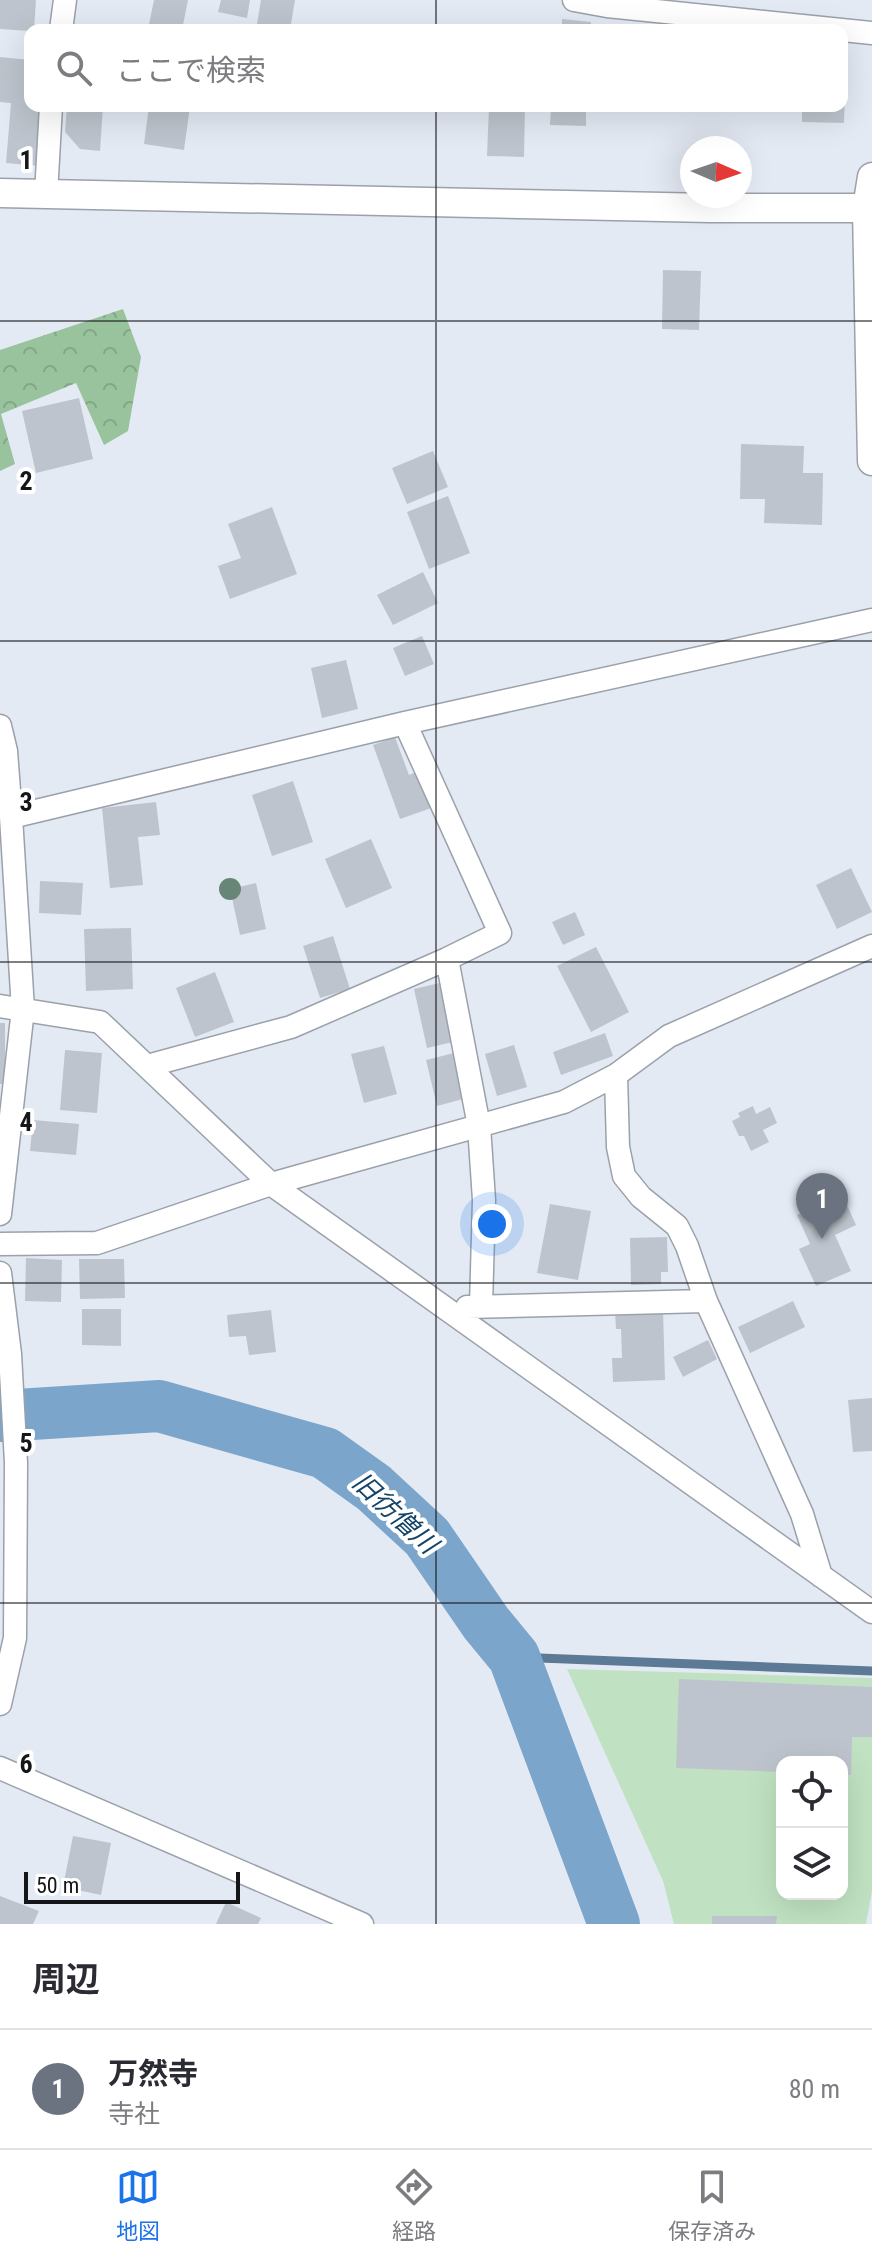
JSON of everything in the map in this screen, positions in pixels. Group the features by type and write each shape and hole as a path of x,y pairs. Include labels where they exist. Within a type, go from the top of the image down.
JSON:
{"street":[{"path":"62,24 65,0"},
{"path":"574,0 784,24"},
{"path":"848,31 872,33"},
{"path":"46,194 51,112"},
{"path":"872,177 869,208 872,461"},
{"path":"0,193 696,208 869,208"},
{"path":"11,817 405,723 872,620"},
{"path":"147,1066 291,1027 500,933 405,723"},
{"path":"0,726 6,751 23,1009 0,1214"},
{"path":"0,1244 97,1243 271,1184 564,1102 616,1075 669,1036 872,946"},
{"path":"447,959 479,1126 484,1200 481,1306"},
{"path":"0,1006 100,1022 271,1184 872,1612"},
{"path":"616,1075 618,1147 624,1176 641,1197 677,1226 687,1246 706,1301 802,1514 821,1576"},
{"path":"0,1273 10,1354 16,1463 15,1638 0,1704"},
{"path":"450,1311 481,1306 706,1301"},
{"path":"0,1768 362,1924"}],"green space":[{"path":"123,309 141,357 128,431 104,445 76,383 1,414 15,464 0,471 0,350"},
{"path":"567,1669 872,1678 872,1891 866,1924 674,1924 663,1881"}],"building":[{"path":"0,0 36,0 34,24 24,24 24,31 0,29"},
{"path":"154,0 188,0 183,24 149,24"},
{"path":"221,0 250,0 247,18 218,12"},
{"path":"261,0 295,0 291,24 257,24"},
{"path":"562,19 591,22 591,24 562,24"},
{"path":"0,57 24,59 24,112 44,112 39,166 6,163 11,103 0,102"},
{"path":"67,112 103,112 100,151 80,149 65,132"},
{"path":"148,112 189,112 184,150 144,144"},
{"path":"489,112 525,112 524,157 487,156"},
{"path":"551,112 586,112 586,126 550,125"},
{"path":"802,112 844,112 844,123 802,122"},
{"path":"663,270 701,271 699,330 662,329"},
{"path":"79,398 93,459 36,473 22,411"},
{"path":"741,444 804,446 803,473 823,473 822,525 764,523 765,499 740,499"},
{"path":"433,451 448,487 407,504 392,468"},
{"path":"448,496 470,553 429,569 407,512"},
{"path":"272,507 297,574 230,599 218,566 241,558 228,524"},
{"path":"423,572 438,603 393,625 377,595"},
{"path":"422,636 434,664 405,676 393,648"},
{"path":"346,660 358,709 322,718 311,668"},
{"path":"395,737 409,775 421,770 434,807 400,819 373,745"},
{"path":"293,781 313,842 272,856 252,795"},
{"path":"156,802 160,835 138,837 143,885 110,888 102,808"},
{"path":"371,839 392,888 346,908 325,859"},
{"path":"851,868 872,912 837,929 816,885"},
{"path":"40,881 83,883 81,915 39,913"},
{"path":"256,883 266,929 240,935 230,889"},
{"path":"575,912 585,935 563,945 552,922"},
{"path":"131,928 133,989 86,991 84,929"},
{"path":"333,936 350,989 320,998 303,946"},
{"path":"596,947 629,1012 591,1032 557,966"},
{"path":"215,972 234,1022 195,1037 176,988"},
{"path":"444,982 457,1041 427,1048 414,989"},
{"path":"0,1023 5,1023 5,1084 0,1084"},
{"path":"605,1033 613,1056 561,1075 553,1052"},
{"path":"514,1045 527,1087 497,1096 485,1054"},
{"path":"384,1046 397,1094 364,1103 351,1054"},
{"path":"65,1050 102,1053 97,1113 60,1110"},
{"path":"454,1053 463,1099 437,1106 426,1060"},
{"path":"753,1106 756,1114 770,1107 777,1123 763,1130 769,1142 751,1151 732,1121 740,1117 738,1113"},
{"path":"33,1120 79,1124 76,1155 30,1151"},
{"path":"842,1194 856,1225 835,1235 851,1271 816,1286 799,1249 810,1244 797,1215"},
{"path":"550,1204 591,1211 578,1280 537,1273"},
{"path":"667,1237 668,1272 661,1272 661,1284 631,1285 630,1238"},
{"path":"26,1258 62,1260 61,1302 25,1301"},
{"path":"79,1259 124,1259 125,1298 80,1299"},
{"path":"793,1301 805,1327 750,1353 738,1327"},
{"path":"82,1309 121,1309 121,1346 82,1345"},
{"path":"663,1309 665,1380 613,1382 612,1358 622,1358 621,1329 616,1329 615,1311"},
{"path":"271,1310 276,1352 249,1355 246,1336 229,1337 227,1315"},
{"path":"708,1340 717,1359 683,1377 673,1357"},
{"path":"872,1398 872,1451 853,1452 848,1400"},
{"path":"679,1679 872,1687 872,1737 852,1737 851,1775 848,1775 848,1756 776,1756 776,1772 676,1768"},
{"path":"73,1836 111,1843 101,1895 63,1887"},
{"path":"0,1896 39,1911 33,1924 0,1924"},
{"path":"226,1902 261,1918 258,1924 216,1924"},
{"path":"712,1916 777,1916 776,1924 712,1924"}],"waterway":[{"name":"旧彷僧川","path":"0,1416 159,1406 325,1453 374,1488 427,1537 486,1623 514,1657 614,1924"},
{"path":"514,1657 872,1671"}],"place":[{"name":"万然寺","path":"822,1239"}]}
